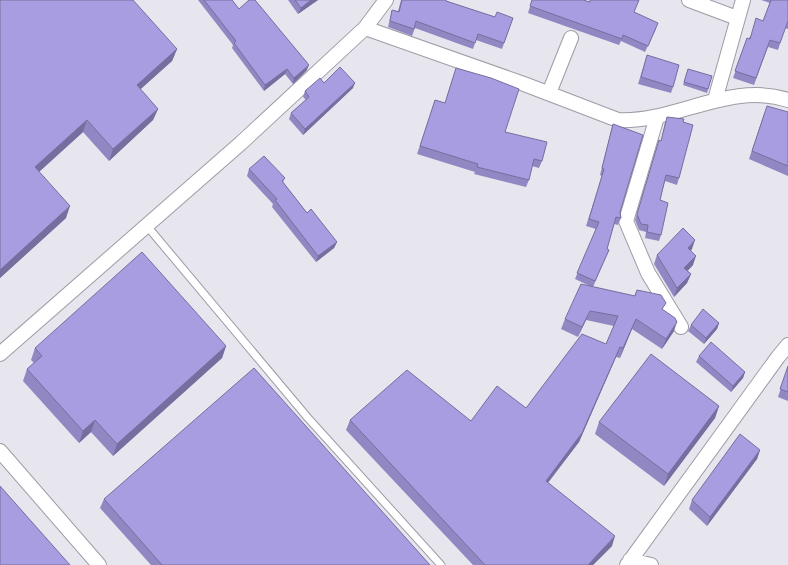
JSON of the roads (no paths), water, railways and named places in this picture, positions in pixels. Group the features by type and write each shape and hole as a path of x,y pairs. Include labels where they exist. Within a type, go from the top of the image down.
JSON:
{"street":[{"path":"0,354 241,143 365,28 386,0"},
{"path":"689,0 737,18"},
{"path":"715,100 743,0"},
{"path":"365,28 549,93 618,120 634,121 657,117 715,100 772,95 788,100"},
{"path":"549,93 571,38"},
{"path":"657,117 626,221 648,273 681,327"},
{"path":"651,565 629,562 788,345"},
{"path":"0,451 99,565"}],"lane":[{"path":"147,226 308,418 441,565"}]}
